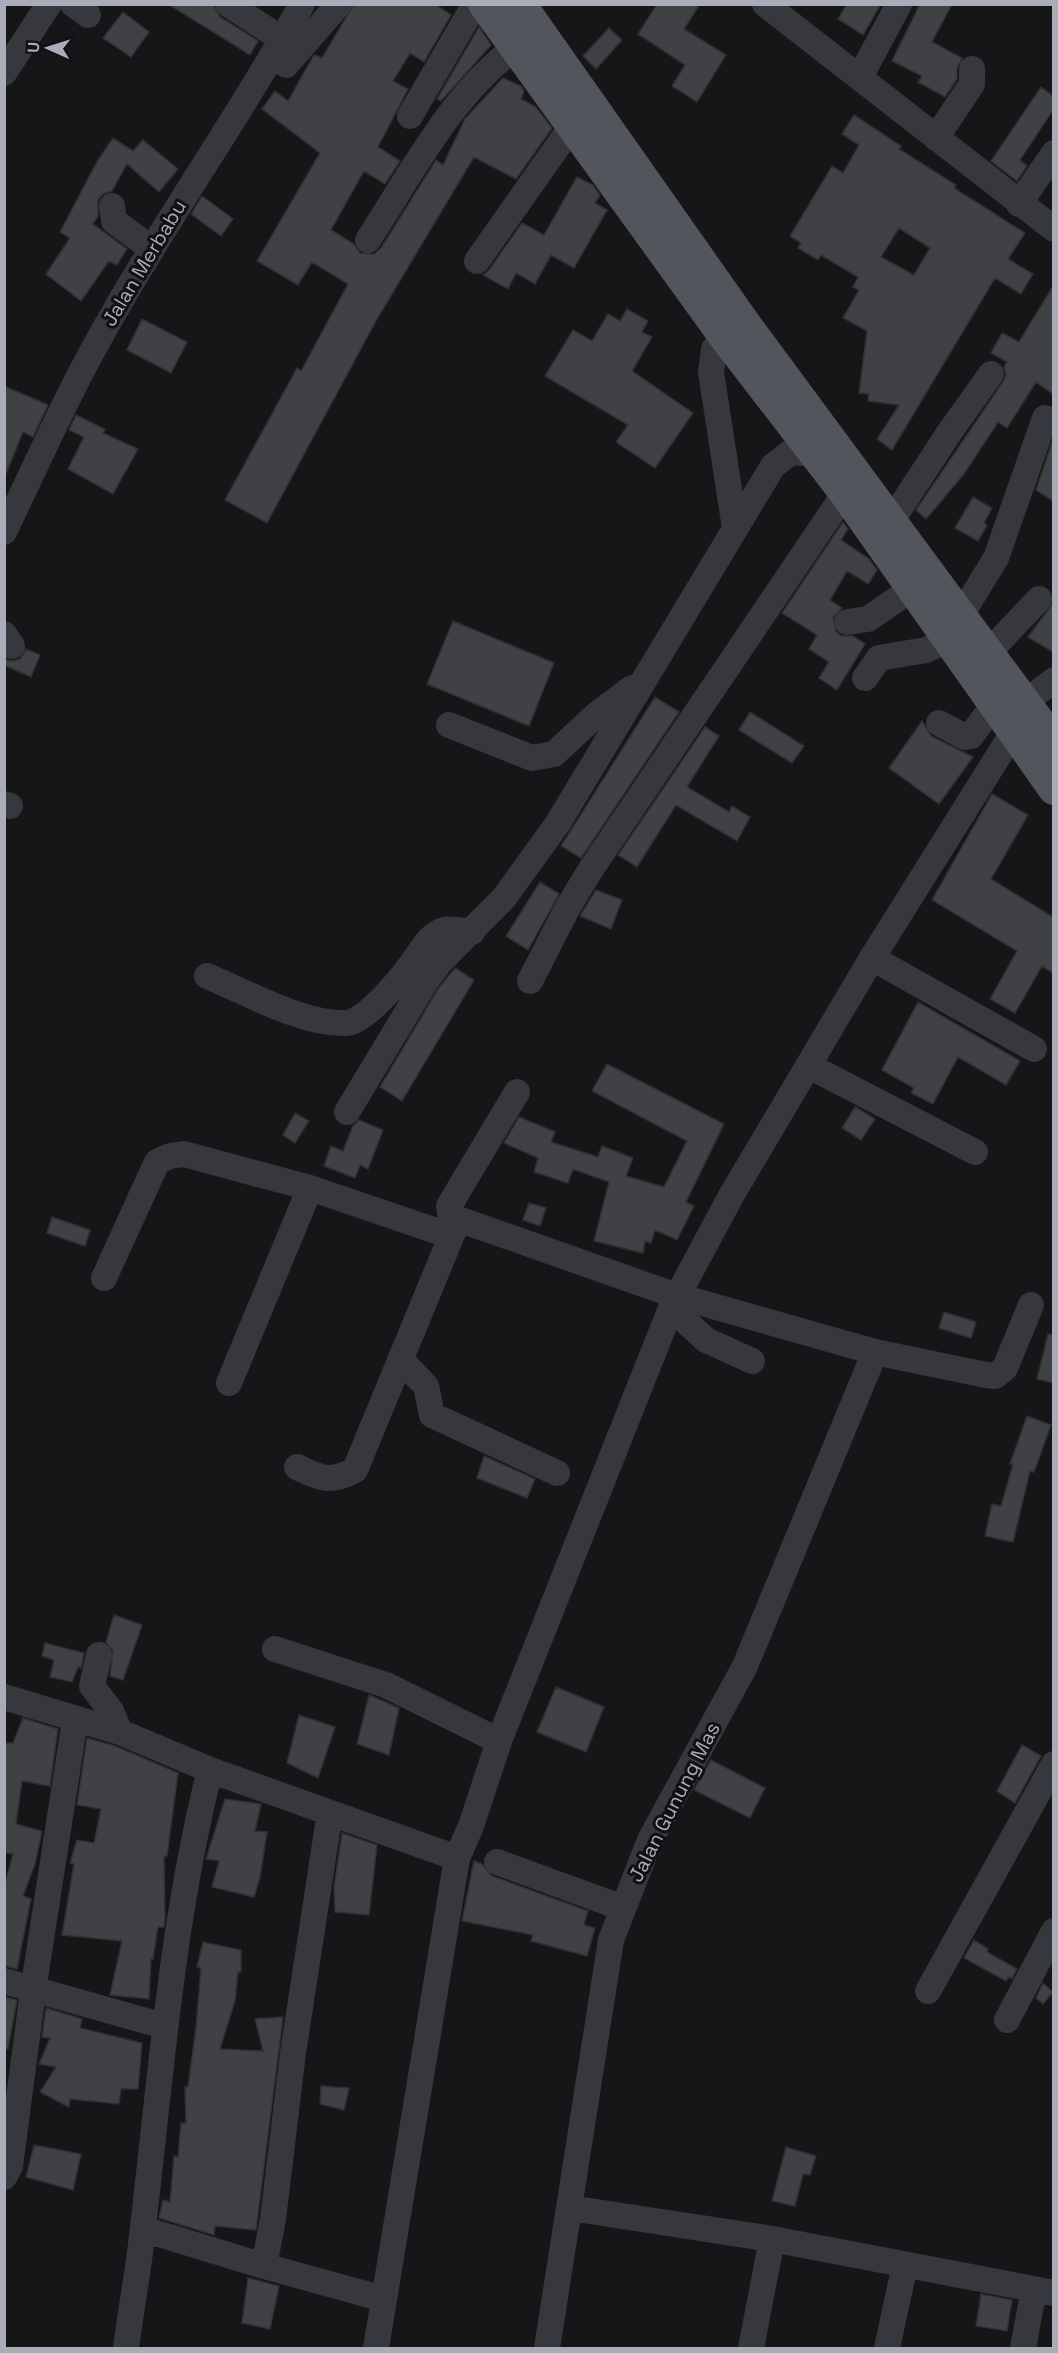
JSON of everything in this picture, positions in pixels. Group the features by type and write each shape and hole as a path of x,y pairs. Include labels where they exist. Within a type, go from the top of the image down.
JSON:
{"main road":[{"path":"484,4 527,39 736,332 816,454 913,588 955,627"},
{"path":"520,4 527,39 572,126 736,332 892,520 955,627 1001,691 1053,789"},
{"path":"1001,691 1053,742"}],"street":[{"path":"4,73 49,4"},
{"path":"228,4 284,52 339,4"},
{"name":"Jalan Merbabu","path":"4,532 87,359 152,249 284,52 302,4"},
{"path":"410,116 475,4"},
{"path":"765,4 792,14 860,77 1053,229"},
{"path":"860,77 899,4"},
{"path":"368,240 464,94 485,71 527,39"},
{"path":"936,138 972,84 972,69"},
{"path":"477,261 572,126"},
{"path":"1019,204 1053,153"},
{"path":"112,206 114,221 152,249"},
{"path":"735,528 711,372 714,349 736,332"},
{"path":"892,520 991,374"},
{"path":"865,678 879,658 926,650 955,627 996,558 1045,418"},
{"path":"347,1112 426,981 441,961 504,898 558,823 773,466 791,452 816,454"},
{"path":"530,981 568,907 591,869 845,493"},
{"path":"847,622 868,619 913,588"},
{"path":"376,2349 457,1858 471,1826 499,1741 674,1302 731,1196 872,958 1001,691 1039,598"},
{"path":"939,723 965,737 971,736 1001,691 1053,680"},
{"path":"449,725 532,758 554,754 596,715 642,681"},
{"path":"207,976 298,1014 348,1024 365,1015 410,968 428,941 442,930 472,932"},
{"path":"872,958 1034,1048"},
{"path":"809,1066 975,1152"},
{"path":"297,1467 317,1477 329,1479 340,1478 355,1470 454,1227 449,1206 517,1092"},
{"path":"104,1278 157,1162 170,1156 184,1154 454,1227 674,1302 875,1352 995,1376 1005,1368 1031,1305"},
{"path":"228,1383 310,1188"},
{"path":"674,1302 706,1340 752,1361"},
{"name":"Jalan Gunung Mas","path":"548,2349 611,1940 650,1840 745,1666 875,1352"},
{"path":"400,1359 426,1386 432,1415 557,1473"},
{"path":"275,1649 386,1685 499,1741"},
{"path":"99,1655 92,1686 111,1711 120,1732"},
{"path":"4,1697 120,1732 210,1770 457,1858"},
{"path":"4,2177 10,2166 33,1991 75,1720"},
{"path":"928,1991 1053,1764"},
{"path":"126,2349 143,2229 164,2026 192,1842 210,1770"},
{"path":"264,2266 277,2196 293,2053 328,1825 332,1814"},
{"path":"497,1862 623,1908"},
{"path":"1007,2020 1053,1931"},
{"path":"4,1981 164,2026"},
{"path":"570,2208 772,2239 1043,2291 1023,2349"},
{"path":"143,2229 384,2299"},
{"path":"751,2349 772,2239"},
{"path":"887,2349 905,2265"}],"building":[{"path":"168,4 213,4 220,17 258,41 250,55"},
{"path":"354,4 435,4 451,15 424,62 410,53 393,81 408,89 378,147 400,161 385,184 364,171 331,230 354,244 360,253 374,254 381,248 436,160 443,165 465,119 503,78 521,86 524,91 521,99 536,107 552,128 516,179 474,157 377,319 267,523 225,500 297,368 301,371 348,284 312,262 298,285 257,261 320,153 262,109 275,91 288,101 314,55 322,58"},
{"path":"657,4 700,4 684,29 726,55 697,102 672,86 685,65 638,34"},
{"path":"847,4 881,4 863,35 838,19"},
{"path":"920,4 952,4 932,42 962,58 957,68 957,79 945,97 918,82 922,76 892,61"},
{"path":"123,12 149,32 131,57 103,38"},
{"path":"479,27 491,45 441,101 437,99"},
{"path":"609,28 622,40 596,69 583,56"},
{"path":"1041,87 1053,96 1053,110 1020,160 1027,166 1017,181 991,161"},
{"path":"854,115 901,146 899,149 956,185 954,188 1025,233 1008,259 1033,274 1021,294 995,278 892,450 877,439 899,405 868,401 869,394 859,393 867,331 843,318 859,290 853,287 858,277 821,255 818,260 798,248 801,243 790,236 832,166 843,173 859,145 842,134","holes":["899,228 930,248 914,275 881,257"]},
{"path":"113,138 133,151 143,140 178,169 159,192 127,164 112,191 103,194 98,200 98,216 93,224 127,249 117,265 109,261 81,301 46,274 70,238 60,232 98,160"},
{"path":"577,177 593,185 600,195 595,203 607,210 574,268 551,255 535,284 516,273 508,289 483,275 489,270 522,223 544,235"},
{"path":"202,196 233,219 221,236 191,214"},
{"path":"1053,286 1053,394 1036,382 1007,428 998,422 964,474 926,519 916,510 1006,375 1004,367 1007,362 991,353 1002,333 1019,342"},
{"path":"627,309 648,321 642,332 652,337 632,371 693,413 655,468 616,442 628,425 545,376 573,330 592,341 608,314 620,321"},
{"path":"142,319 187,342 171,373 127,350"},
{"path":"4,386 48,405 33,437 23,432 5,476"},
{"path":"76,415 105,429 103,433 138,449 113,494 68,469 84,437 69,430"},
{"path":"1053,439 1053,501 1036,490"},
{"path":"973,497 992,508 984,523 987,525 978,541 955,528"},
{"path":"843,522 848,529 841,540 869,559 877,570 868,584 847,571 830,600 842,608 833,617 836,632 842,636 853,636 865,644 837,690 819,678 829,662 809,649 817,635 782,613"},
{"path":"1053,603 1053,652 1028,637"},
{"path":"453,621 554,663 529,726 427,684"},
{"path":"26,649 40,655 31,677 4,665 4,659 12,661 20,659"},
{"path":"655,697 679,712 581,858 561,846"},
{"path":"750,712 804,746 792,763 739,730"},
{"path":"922,721 931,736 973,757 939,804 889,768"},
{"path":"705,727 719,736 687,787 729,812 732,806 750,817 737,841 676,805 637,867 618,855"},
{"path":"992,794 1028,815 991,879 1053,917 1053,973 1042,966 1015,1013 990,999 1017,951 932,900"},
{"path":"540,882 559,894 528,950 506,936"},
{"path":"596,890 622,900 611,929 580,916"},
{"path":"455,968 474,980 402,1101 380,1087 438,989"},
{"path":"918,1002 1020,1061 1006,1085 958,1057 933,1104 911,1093 914,1088 882,1070"},
{"path":"607,1064 724,1124 686,1202 694,1206 677,1240 655,1230 651,1243 645,1241 643,1253 594,1241 609,1182 573,1169 568,1183 534,1172 538,1158 504,1143 519,1117 555,1132 551,1142 598,1157 602,1146 633,1158 626,1176 664,1187 687,1141 592,1091"},
{"path":"855,1107 875,1119 861,1140 842,1128"},
{"path":"295,1113 309,1121 295,1143 283,1135"},
{"path":"359,1120 383,1130 368,1169 360,1165 355,1178 324,1166 331,1146 343,1151 353,1126"},
{"path":"529,1203 546,1208 540,1226 523,1220"},
{"path":"52,1217 90,1230 85,1246 47,1233"},
{"path":"944,1312 976,1322 971,1338 939,1328"},
{"path":"1048,1334 1053,1335 1053,1383 1037,1379"},
{"path":"1027,1416 1051,1425 1034,1472 1030,1471 1013,1542 985,1536 992,1504 1001,1506 1013,1464 1010,1464"},
{"path":"484,1456 535,1479 527,1498 477,1478"},
{"path":"114,1615 142,1625 123,1680 110,1676 113,1651 106,1642"},
{"path":"45,1643 84,1653 81,1668 78,1667 72,1682 50,1677 54,1660 42,1656"},
{"path":"556,1687 604,1707 586,1752 537,1732"},
{"path":"369,1695 399,1708 389,1755 357,1744"},
{"path":"299,1715 335,1727 318,1778 287,1763"},
{"path":"23,1718 58,1729 50,1786 22,1781 16,1824 42,1831 35,1864 23,1896 31,1899 17,1969 4,1966 4,1887 13,1854 4,1853 4,1743 13,1743"},
{"path":"87,1738 115,1746 178,1773 167,1856 164,1856 164,1927 158,1927 153,1959 151,1959 149,1999 110,1995 122,1941 62,1935 74,1864 70,1863 77,1840 94,1843 101,1809 77,1805"},
{"path":"1022,1745 1041,1756 1015,1803 997,1791"},
{"path":"711,1760 765,1788 750,1818 694,1790"},
{"path":"225,1799 261,1804 255,1831 267,1832 260,1877 254,1897 212,1887 219,1861 206,1859"},
{"path":"342,1833 377,1845 369,1915 335,1912 334,1887"},
{"path":"474,1861 482,1864 492,1876 588,1911 584,1925 595,1928 587,1956 531,1941 533,1935 462,1921"},
{"path":"974,1940 988,1949 987,1952 1017,1969 1012,1979 1009,1977 1006,1981 964,1958"},
{"path":"203,1942 241,1950 241,1972 238,1972 235,2001 220,2049 263,2051 255,2019 283,2017 256,2230 215,2226 214,2235 159,2218 163,2200 170,2202 174,2156 178,2157 181,2123 186,2123 185,2087 188,2087 196,2027 201,1968 197,1967"},
{"path":"1043,1983 1053,1992 1043,2004 1036,1998"},
{"path":"4,1997 17,2000 8,2049 4,2048"},
{"path":"46,2008 82,2019 80,2028 142,2043 138,2089 121,2089 119,2104 70,2099 69,2107 40,2092 56,2067 39,2064 50,2038 42,2037"},
{"path":"321,2086 349,2088 344,2110 320,2104"},
{"path":"34,2145 81,2154 73,2190 26,2177"},
{"path":"786,2147 816,2156 810,2175 803,2174 795,2206 772,2201"},
{"path":"248,2278 279,2286 270,2329 242,2323"},
{"path":"981,2294 1012,2300 1007,2331 976,2326"}]}
